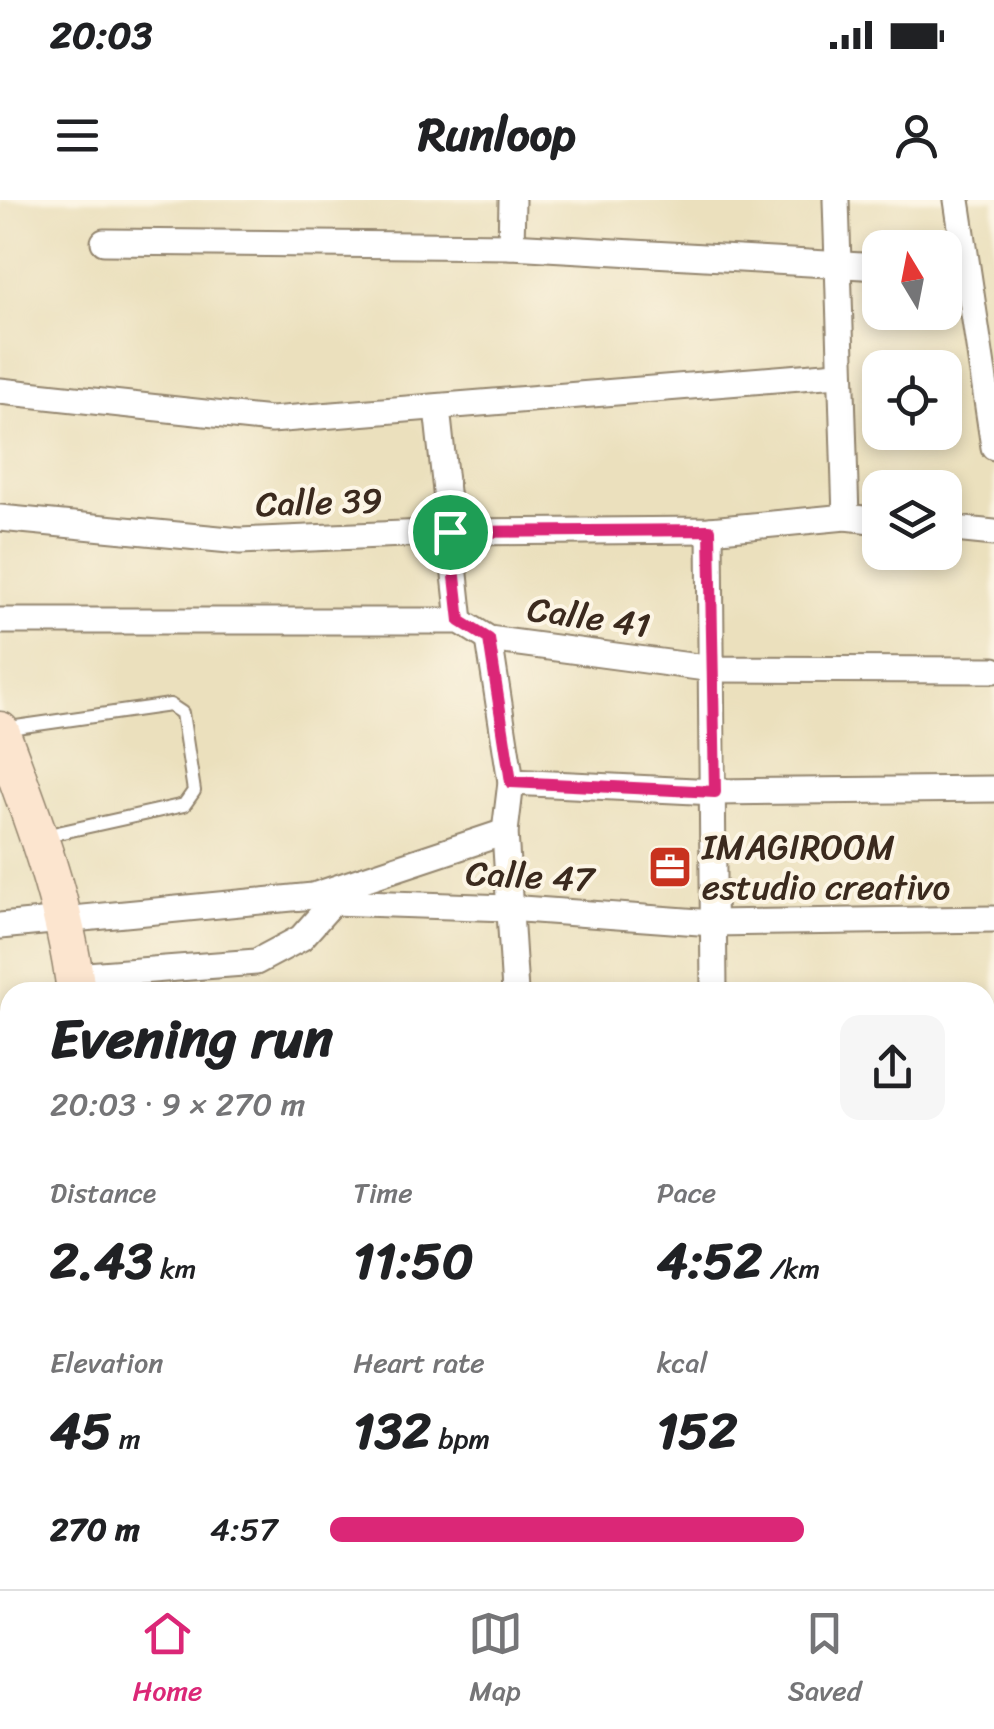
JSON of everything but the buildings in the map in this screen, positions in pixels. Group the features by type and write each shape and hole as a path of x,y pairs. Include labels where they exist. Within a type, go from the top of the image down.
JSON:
{"street":[{"path":"511,246 512,200"},
{"path":"836,200 838,374 846,517"},
{"path":"957,200 957,230"},
{"path":"104,242 511,246 862,265"},
{"path":"962,300 994,447"},
{"path":"0,391 271,420 838,374"},
{"path":"0,622 460,621 437,408"},
{"name":"Calle 39","path":"0,518 240,541 450,532 710,530 846,517 862,519"},
{"path":"710,530 714,982"},
{"path":"962,530 994,533"},
{"name":"Calle 41","path":"460,621 489,639 713,669 994,670"},
{"path":"489,639 511,782 505,832 514,982"},
{"path":"0,730 40,836 64,919 75,982"},
{"path":"511,782 715,792 994,790"},
{"path":"91,982 256,962 301,938 323,899 505,832"},
{"name":"Calle 47","path":"0,926 323,899 713,923 994,919"}],"lane":[{"path":"0,730 170,705 182,713 194,791 191,800 184,805 40,836"}],"place":[{"name":"IMAGIROOM estudio creativo","path":"670,867"}],"route":[{"path":"710,530 715,792 511,782 489,639 460,621 450,532 710,530"}]}
